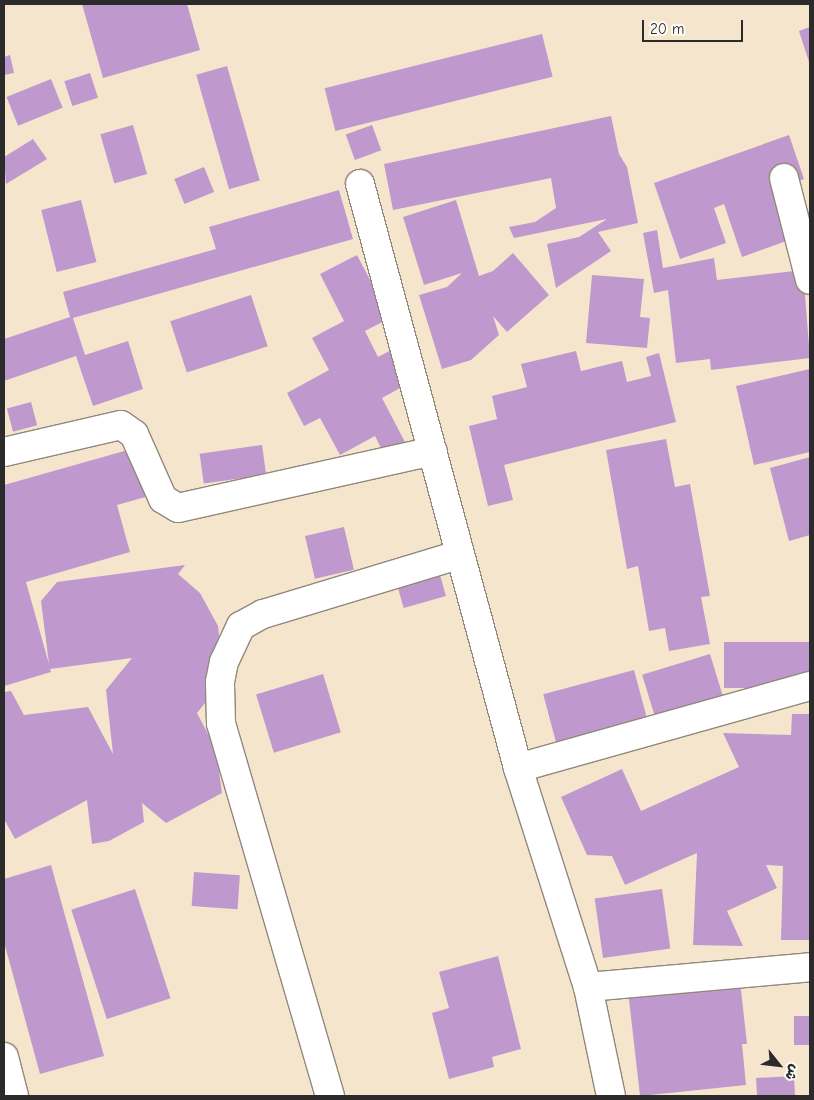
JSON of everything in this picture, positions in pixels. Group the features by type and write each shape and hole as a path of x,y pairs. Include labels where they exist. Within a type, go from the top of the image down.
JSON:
{"street":[{"path":"784,178 810,280"},
{"path":"360,184 518,768 588,987 611,1096"},
{"path":"4,452 121,425 134,434 164,499 178,508 433,451"},
{"path":"330,1096 221,724 220,682 224,662 241,626 263,614 460,555"},
{"path":"518,768 810,686"},
{"path":"588,987 810,967"},
{"path":"4,1057 14,1096"}],"building":[{"path":"82,4 187,4 200,50 103,78"},
{"path":"810,27 810,65 799,31"},
{"path":"542,34 553,77 335,131 325,88"},
{"path":"10,55 14,73 4,75 4,57"},
{"path":"227,66 260,180 229,189 196,75"},
{"path":"90,73 98,98 72,106 64,81"},
{"path":"51,79 63,108 18,126 6,97"},
{"path":"611,116 619,154 627,167 638,223 598,232 611,251 556,288 547,244 579,237 607,219 514,238 509,227 535,222 556,208 551,178 393,210 384,164"},
{"path":"133,125 147,174 114,183 100,134"},
{"path":"372,125 381,150 355,160 346,135"},
{"path":"789,135 804,179 786,186 803,235 742,257 724,204 714,208 726,243 680,259 654,183"},
{"path":"33,139 47,159 6,184 4,157"},
{"path":"204,167 214,192 184,204 174,179"},
{"path":"339,190 353,239 73,318 85,355 128,341 143,389 93,406 76,356 4,381 4,339 70,317 63,292 216,249 209,227"},
{"path":"81,200 96,262 57,272 41,210"},
{"path":"456,200 479,276 493,271 513,253 549,295 507,332 493,316 499,335 471,360 442,369 419,295 447,287 462,273 424,285 403,217"},
{"path":"810,211 810,228 805,212"},
{"path":"657,230 663,268 714,258 717,280 803,270 810,358 711,370 710,359 676,363 668,290 654,293 643,233"},
{"path":"357,255 390,318 365,331 378,357 395,348 413,381 382,398 406,444 385,456 375,436 340,455 320,418 304,426 287,393 329,370 312,338 344,321 320,274"},
{"path":"592,275 644,279 640,317 650,318 647,348 586,343"},
{"path":"251,295 268,346 187,373 170,321"},
{"path":"576,351 581,371 622,361 627,382 651,376 646,357 659,353 676,422 504,465 513,500 488,506 469,426 497,419 492,396 527,387 521,364"},
{"path":"810,369 810,452 754,465 736,386"},
{"path":"31,402 37,425 13,432 7,408"},
{"path":"666,439 675,487 690,484 710,596 701,597 710,644 669,651 665,628 649,631 638,566 627,569 606,450"},
{"path":"262,445 266,475 204,483 200,454"},
{"path":"142,446 156,494 117,505 130,552 26,582 49,664 41,601 57,582 185,565 178,574 200,593 218,626 224,679 197,713 216,749 222,793 166,823 142,803 144,822 109,841 92,844 87,800 15,839 4,819 4,692 11,691 24,715 88,707 113,754 106,690 132,658 50,669 51,672 4,686 4,485"},
{"path":"810,457 810,535 789,541 770,468"},
{"path":"344,527 354,570 315,579 305,536"},
{"path":"438,568 446,596 404,608 396,580"},
{"path":"724,642 810,642 810,688 724,688"},
{"path":"710,654 724,701 656,722 642,675"},
{"path":"634,670 649,725 558,749 543,694"},
{"path":"323,674 341,732 274,753 256,694"},
{"path":"792,714 810,714 810,940 781,940 783,866 766,865 777,888 727,911 743,946 693,945 697,853 625,885 612,856 587,855 561,797 622,769 641,811 739,767 723,733 791,735"},
{"path":"51,865 104,1056 40,1074 4,942 4,879"},
{"path":"194,872 240,875 238,909 192,906"},
{"path":"135,889 171,998 107,1019 71,910"},
{"path":"662,889 670,948 603,958 595,898"},
{"path":"498,956 521,1049 492,1057 494,1067 449,1079 432,1013 449,1008 439,972"},
{"path":"739,972 747,1044 742,1044 746,1085 640,1096 627,982"},
{"path":"794,1016 810,1016 810,1045 794,1045"},
{"path":"794,1076 795,1096 757,1096 756,1078"}]}
